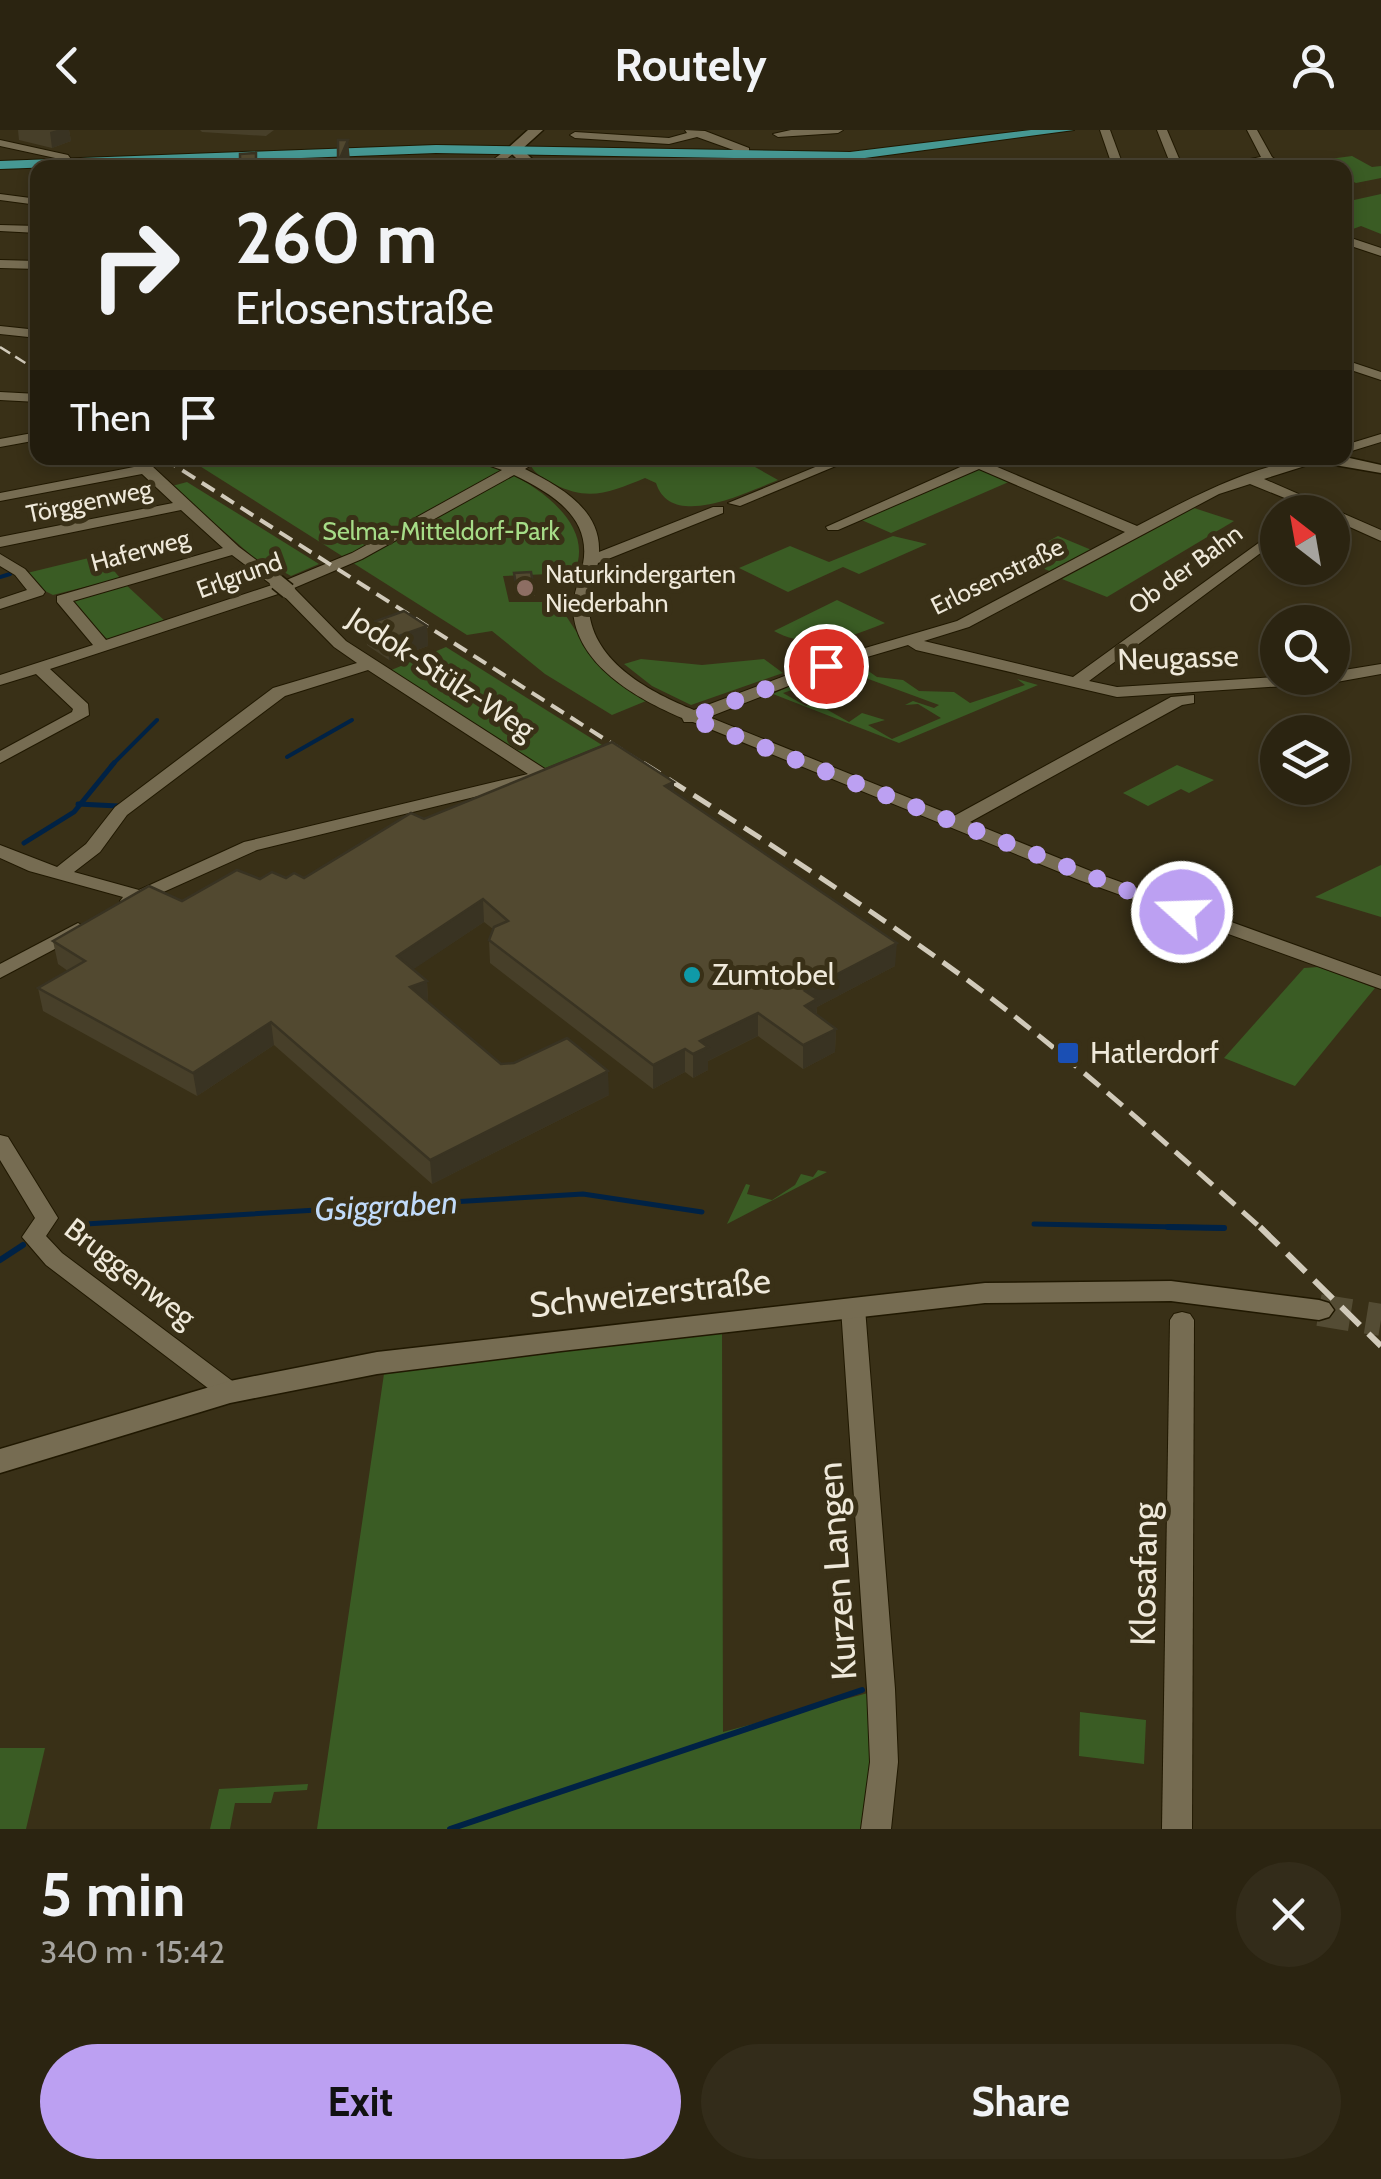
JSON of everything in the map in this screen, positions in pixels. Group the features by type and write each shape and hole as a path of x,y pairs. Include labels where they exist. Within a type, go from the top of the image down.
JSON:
{"main road":[{"path":"246,160 529,149 789,156 866,154 1066,130"},
{"path":"4,167 30,165"}],"street":[{"path":"795,160 789,156 778,133 838,130"},
{"path":"1104,130 1115,160"},
{"path":"1162,130 1175,160"},
{"path":"1252,130 1268,160"},
{"path":"576,135 669,142 695,132 742,146 744,155"},
{"path":"0,143 66,160"},
{"path":"505,160 529,149"},
{"path":"0,197 30,201"},
{"path":"0,228 30,230"},
{"path":"1352,242 1381,252"},
{"path":"0,264 30,265"},
{"path":"0,330 30,333"},
{"path":"1352,366 1381,376"},
{"path":"0,396 30,397"},
{"path":"0,443 30,437"},
{"path":"1352,447 1381,438"},
{"path":"1352,461 1379,469"},
{"path":"1352,464 1379,469"},
{"name":"Jodok-Stülz-Weg","path":"140,896 251,846 542,775 370,664 322,628 282,587 234,550 142,465"},
{"path":"503,465 560,494 576,510 590,534 591,561 581,600 590,640 626,680 690,718 953,824 1381,983"},
{"name":"Erlgrund","path":"0,680 260,596 357,556 521,465"},
{"path":"736,502 830,465"},
{"path":"833,527 963,465"},
{"path":"984,465 1140,533"},
{"name":"Erlosenstraße","path":"690,718 854,656 914,641 972,620 1214,491 1295,465"},
{"path":"0,498 148,469"},
{"path":"1248,478 1286,495"},
{"name":"Törggenweg","path":"0,542 186,504"},
{"path":"591,561 718,510"},
{"path":"1350,523 1381,536"},
{"name":"Ob der Bahn","path":"1075,683 1260,547"},
{"name":"Haferweg","path":"104,648 63,599 234,550"},
{"path":"0,559 20,572 37,592 0,604"},
{"name":"Neugasse","path":"914,641 922,647 1117,692 1260,683"},
{"path":"60,874 94,848 121,811 278,692 370,664"},
{"path":"0,758 80,715 82,708 39,668"},
{"name":"Neugasse","path":"1350,674 1381,669"},
{"path":"953,824 1177,701 1188,700"},
{"path":"0,851 60,874 140,896"},
{"path":"0,972 140,896"},
{"name":"Bruggenweg","path":"0,1142 47,1218 33,1237 54,1260 230,1392"},
{"name":"Schweizerstraße","path":"0,1461 230,1392 376,1363 985,1292 1104,1288 1200,1293 1320,1310"},
{"name":"Kurzen Langen","path":"853,1308 883,1744 876,1829"},
{"name":"Klosafang","path":"1178,1829 1182,1320"}],"green space":[{"path":"1352,156 1372,167 1381,166 1381,178 1356,183 1352,181 1352,160 1322,160"},
{"path":"1381,194 1381,234 1361,226 1352,229 1352,200"},
{"name":"Selma-Mitteldorf-Park","path":"198,465 506,465 499,468 530,485 559,508 577,538 579,555 574,573 503,576 509,602 557,602 596,662 646,701 612,715 545,674 492,631 467,635"},
{"path":"531,465 751,465 778,480 730,499 693,506 664,497 656,483 645,478 589,494 567,489 534,471"},
{"path":"974,468 1011,481 891,533 857,518"},
{"path":"187,482 319,564 291,576 275,567 267,569 172,486"},
{"path":"1194,508 1234,521 1107,597 1062,579"},
{"path":"893,536 927,544 859,574 843,567 788,592 739,568 790,546 829,562"},
{"path":"1058,536 1094,551 1052,572 1017,558"},
{"path":"101,555 120,578 53,595 41,589 27,573"},
{"path":"124,583 166,622 108,640 71,603 82,595"},
{"path":"837,600 885,623 830,640 801,640 774,631"},
{"path":"446,647 602,745 545,768 389,671"},
{"path":"641,659 702,665 764,659 783,673 691,705 652,686 624,664"},
{"path":"861,666 877,677 903,680 919,691 954,692 970,703 1025,685 1017,679 1038,685 899,743 773,694 790,686 795,689 783,693 806,706 831,693 835,695 830,698 839,704 826,709 849,722 862,713 885,720 868,725 892,739 941,718 918,704 905,705 913,701 934,708 939,705 844,670"},
{"path":"1177,765 1214,780 1189,793 1181,789 1148,806 1123,793"},
{"path":"1381,865 1381,917 1315,897"},
{"path":"1318,967 1375,988 1295,1086 1224,1058 1304,968"},
{"path":"818,1170 827,1172 727,1224 746,1184 750,1185 747,1194 772,1200 795,1185 801,1174 813,1177"},
{"path":"722,1325 723,1732 879,1690 871,1829 317,1829 385,1367"},
{"path":"1080,1712 1146,1720 1144,1764 1079,1756"},
{"path":"0,1748 45,1748 26,1829 0,1829"},
{"path":"308,1784 307,1790 274,1792 271,1803 235,1803 230,1829 210,1829 219,1789"}],"building":[{"path":"338,140 348,140 339,160"},
{"path":"256,153 256,160 240,160 240,154"},
{"path":"531,572 534,589 517,590 514,573"},
{"path":"404,611 427,626 388,640 365,625"},
{"name":"Zumtobel","path":"612,742 674,782 665,786 897,943 805,991 817,999 805,1006 836,1029 803,1045 758,1013 700,1041 708,1047 693,1054 685,1049 653,1065 489,940 494,927 508,921 483,899 397,956 427,981 410,987 501,1064 514,1063 567,1038 608,1071 430,1160 271,1022 193,1073 38,988 85,961 53,941 149,886 182,901 237,870 260,879 272,872 286,878 294,873 304,878 411,813 424,819"}],"waterway":[{"path":"0,577 10,574"},
{"path":"114,763 157,720"},
{"path":"287,757 352,720"},
{"path":"80,804 114,763"},
{"path":"111,766 114,763"},
{"path":"24,843 80,804"},
{"path":"80,804 118,806"},
{"name":"Gsiggraben","path":"69,1225 583,1194 702,1212"},
{"name":"Gsiggraben","path":"1034,1224 1224,1228 1168,1227"},
{"name":"Gsiggraben","path":"0,1260 23,1245"},
{"path":"450,1829 862,1690"}],"tunnel":[{"path":"1319,1310 1381,1320"}],"railway":[{"path":"0,347 30,366"},
{"path":"174,465 647,766"},
{"path":"643,763 846,895 966,979 1080,1069 1262,1229"},
{"path":"1260,1227 1381,1346"}],"place":[{"name":"Naturkindergarten Niederbahn","path":"525,588"},
{"name":"Zumtobel","path":"692,975"},
{"name":"Hatlerdorf","path":"1068,1053"}],"route":[{"path":"826,666 690,718 1182,912"}]}
